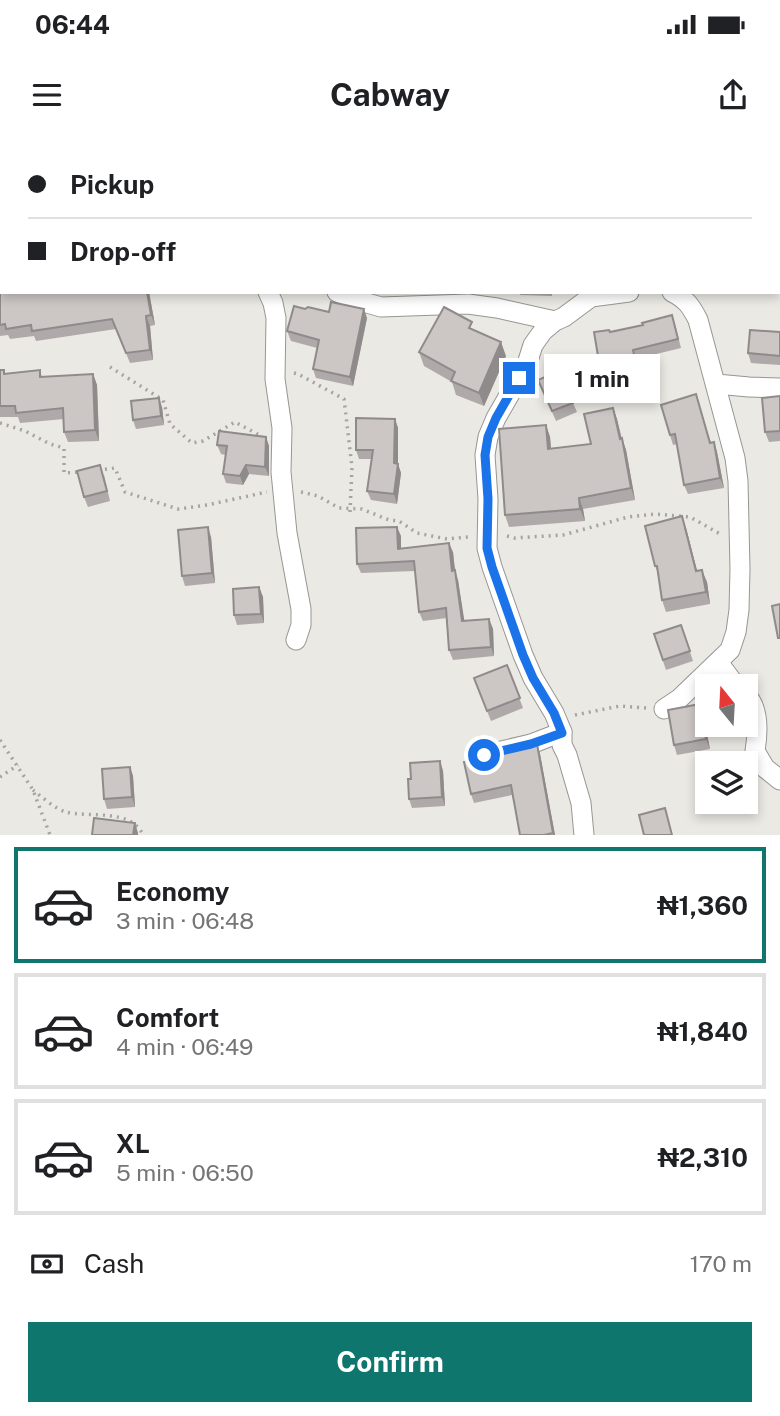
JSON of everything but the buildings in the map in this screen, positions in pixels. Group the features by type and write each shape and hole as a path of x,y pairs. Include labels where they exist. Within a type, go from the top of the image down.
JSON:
{"street":[{"path":"269,294 276,318 275,371 282,428 282,481 287,533 301,609 301,625 296,640"},
{"path":"342,294 381,307 468,304 555,321"},
{"path":"664,709 679,699 730,650 739,610 738,481 735,458 698,320 691,306 676,294"},
{"path":"584,835 581,803 562,745 559,726 523,655 487,548 485,455 488,437 496,418 527,365 533,345 543,331 590,295"},
{"path":"716,384 780,388"},
{"path":"719,662 728,674"},
{"path":"484,755 531,744 559,726"},
{"path":"757,737 755,751 765,768 780,780"}],"path":[{"path":"110,367 163,400 170,424 192,443 203,441 235,422 259,436 270,438 281,452"},
{"path":"275,371 299,374 344,398 352,467 350,510"},
{"path":"0,423 64,448 64,474 85,471"},
{"path":"95,470 115,468 125,492 178,509 257,493 282,481 296,491 318,496 339,508 362,509 389,520 399,521 417,533 447,539 487,533 514,538 563,535 628,517 655,513 691,517 722,534 721,545"},
{"path":"559,726 620,706 664,709"},
{"path":"0,740 33,790 50,835"},
{"path":"0,777 18,765"},
{"path":"33,790 64,812 115,817 134,823 143,835"}],"route":[{"path":"484,755 531,744 562,733 523,655 487,548 485,455 488,437 519,378"}]}
